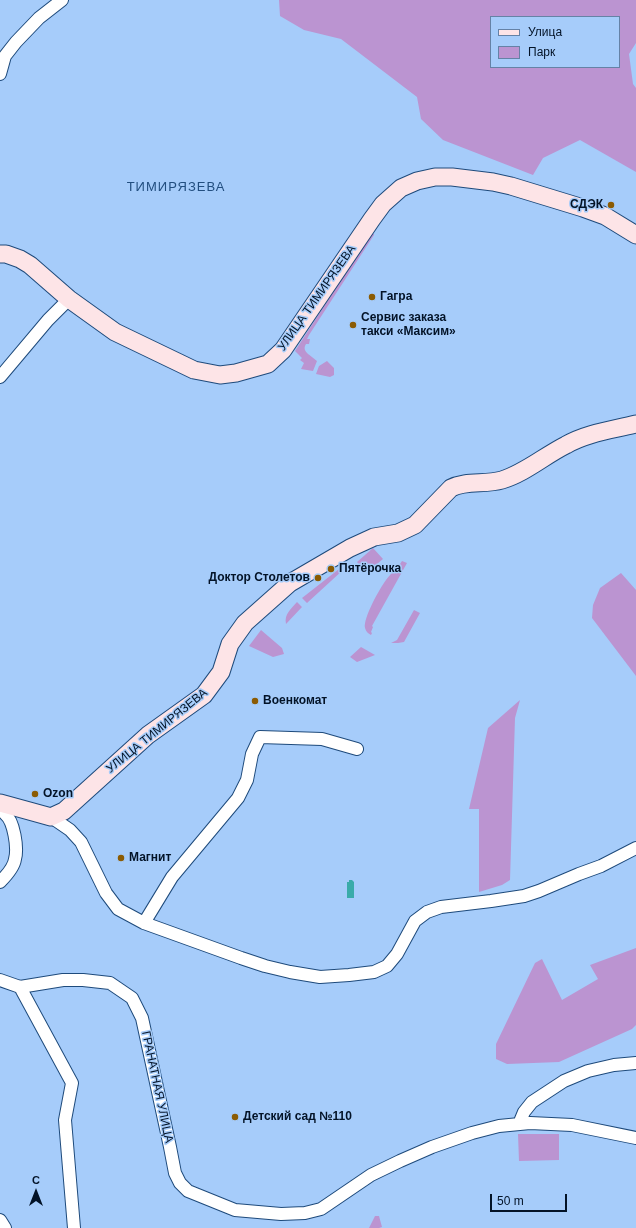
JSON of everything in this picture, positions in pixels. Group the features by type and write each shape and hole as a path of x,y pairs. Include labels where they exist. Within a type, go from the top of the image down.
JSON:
{"street":[{"path":"0,74 5,56 16,42 38,18 62,0"},
{"name":"УЛИЦА ТИМИРЯЗЕВА","path":"0,254 6,254 20,259 30,265 69,299 115,332 194,370 225,375 268,364 283,350 383,204 401,188 417,181 435,177 452,177 494,182 511,186 584,208 605,216 636,235"},
{"path":"0,377 48,320 69,299"},
{"name":"УЛИЦА ТИМИРЯЗЕВА","path":"51,817 64,811 148,735 204,695 221,672 230,644 245,624 290,583 356,545 374,537 398,533 415,525 451,488 456,485 491,483 502,480 517,474 566,444 584,437 636,424"},
{"path":"144,923 172,877 238,798 247,780 252,754 260,737 322,739 357,750"},
{"path":"0,803 51,817 70,830 81,842 106,893 118,909 144,923 241,958 265,966 320,977 374,972 387,966 397,954 415,921 427,912 441,907 524,896 539,892 601,866 636,848"},
{"path":"0,810 6,814 11,822 16,848 15,860 0,882"},
{"path":"0,980 20,986 72,1083 65,1120 74,1228"},
{"name":"ГРАНАТНАЯ УЛИЦА","path":"20,986 62,980 83,980 110,984 132,998 142,1018 175,1173 180,1183 188,1191 235,1210 281,1214 305,1213 321,1209 371,1175 400,1161 432,1147 472,1133 499,1126 530,1123 572,1125 636,1138"},
{"path":"519,1124 524,1112 532,1102 564,1081 588,1071 614,1065 636,1063"},
{"path":"0,1220 5,1228"}],"green space":[{"path":"279,0 636,0 636,43 629,54 633,84 636,88 636,172 580,140 543,158 533,175 443,140 421,119 417,97 341,39 304,30 280,16"},
{"path":"371,234 374,235 307,339 310,339 309,344 306,344 305,349 307,353 317,361 313,371 301,369 304,363 300,360 302,358 295,351"},
{"path":"327,361 334,368 334,375 330,377 316,374 319,366"},
{"path":"373,548 383,559 366,573 357,562"},
{"path":"402,561 407,563 372,626 371,635 365,628 369,611 383,584"},
{"path":"339,569 343,570 307,603 302,598"},
{"path":"621,573 636,590 636,676 592,618 593,605 600,588"},
{"path":"297,602 302,607 286,624 287,614"},
{"path":"414,610 420,613 404,642 391,643 397,640"},
{"path":"261,630 282,648 284,654 273,657 249,646"},
{"path":"361,647 375,655 357,662 350,657"},
{"path":"520,700 515,718 510,880 502,885 479,892 479,809 469,809 488,728"},
{"path":"636,948 636,1025 632,1029 559,1062 507,1064 496,1059 496,1044 535,963 542,959 562,1000 598,979 590,965"},
{"path":"518,1134 559,1134 559,1160 519,1161"},
{"path":"375,1216 379,1216 382,1227 369,1228"}],"shaded area":[{"path":"349,880 354,882 354,898 347,898 347,882 349,882"}],"place":[{"name":"СДЭК","path":"611,205"},
{"name":"Гагра","path":"372,297"},
{"name":"Сервис заказа такси «Максим»","path":"353,325"},
{"name":"Пятёрочка","path":"331,569"},
{"name":"Доктор Столетов","path":"318,578"},
{"name":"Военкомат","path":"255,701"},
{"name":"Ozon","path":"35,794"},
{"name":"Магнит","path":"121,858"},
{"name":"Детский сад №110","path":"235,1117"}],"district":[{"name":"ТИМИРЯЗЕВА","path":"176,187"}]}
